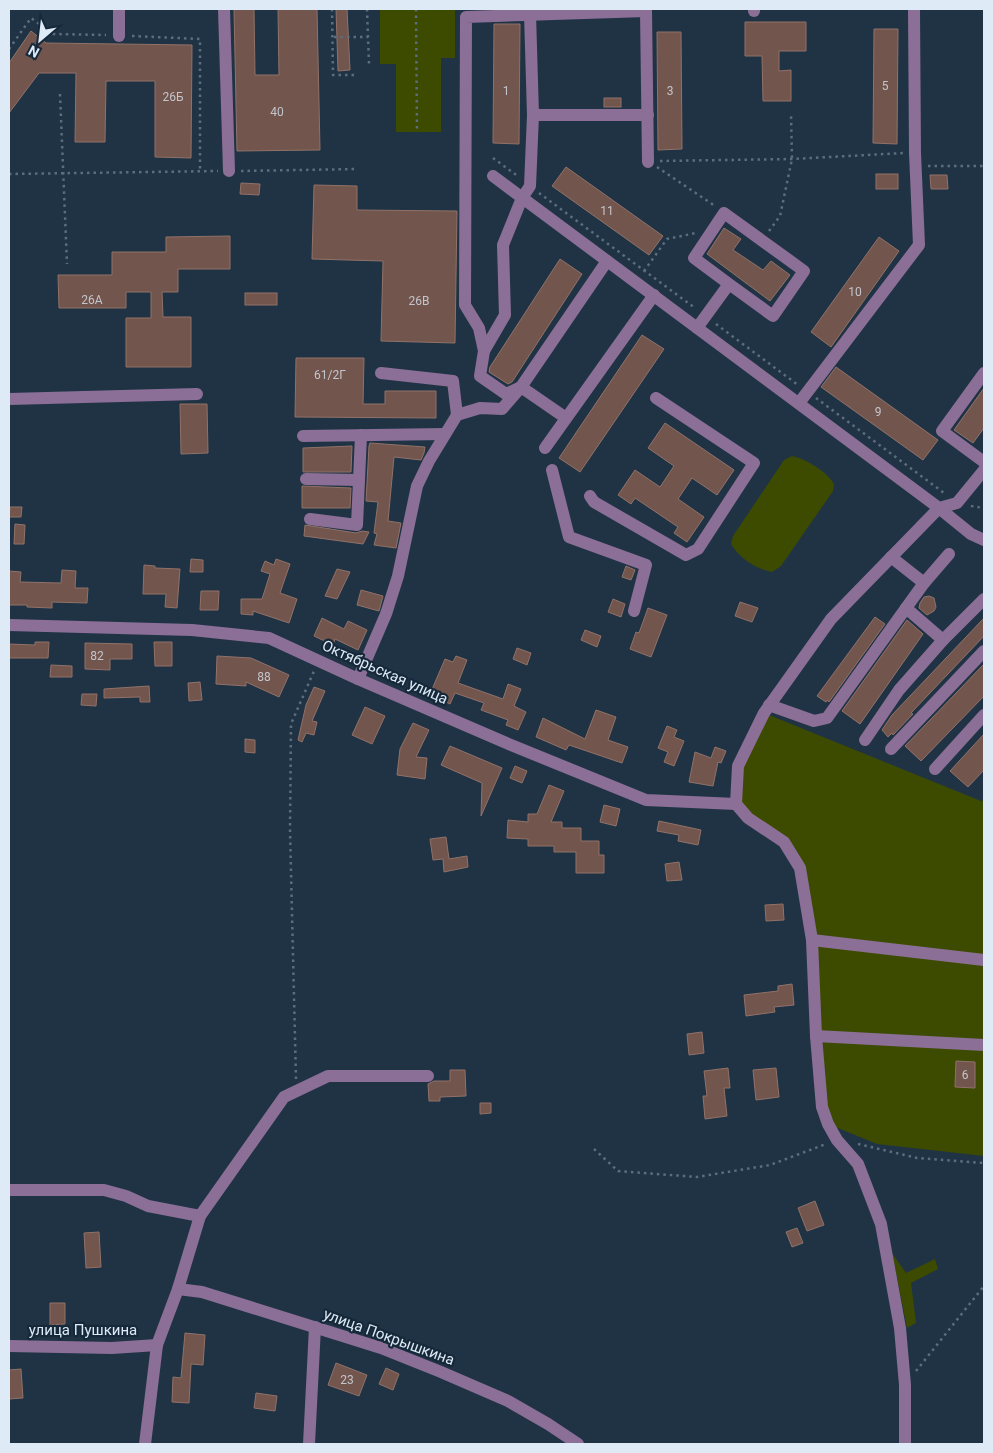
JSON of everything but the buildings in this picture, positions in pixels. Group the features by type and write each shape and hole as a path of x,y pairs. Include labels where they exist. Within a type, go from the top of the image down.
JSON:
{"street":[{"path":"118,9 119,36"},
{"path":"224,9 230,171"},
{"path":"799,403 919,245 915,166 914,9"},
{"path":"521,387 506,394 480,376 484,351 480,328 465,306 466,17 646,11 648,162"},
{"path":"484,351 505,315 503,245 522,198 530,186 533,115 530,14"},
{"path":"533,115 648,115"},
{"path":"493,176 799,403 971,534 984,540"},
{"path":"724,213 762,241 804,271 772,316 694,258 724,213"},
{"path":"457,415 480,408 502,409 521,387 607,261"},
{"path":"697,328 729,284"},
{"path":"546,448 654,296"},
{"path":"358,679 386,614 398,576 417,486 457,415 453,381 381,372"},
{"path":"984,373 942,431 984,462"},
{"path":"521,387 566,418"},
{"path":"9,399 197,394"},
{"path":"590,496 594,502 686,555 698,549 754,463 656,398"},
{"path":"303,436 445,434"},
{"path":"310,519 357,525 361,435"},
{"path":"552,470 569,537 646,565 634,610"},
{"path":"905,1444 905,1385 900,1328 882,1224 858,1164 837,1140 828,1124 822,1107 816,1036 812,940 800,868 784,842 748,818 736,804 738,766 764,713 831,618 939,508 957,503 984,470"},
{"path":"306,478 359,480"},
{"path":"770,705 814,721 827,718 906,608 949,554"},
{"path":"891,557 924,584"},
{"path":"865,740 899,690 943,640 984,599"},
{"path":"906,608 943,640"},
{"name":"Октябрьская улица","path":"9,624 192,630 270,638 358,679 510,745 646,800 736,804"},
{"path":"891,750 984,651"},
{"path":"935,769 984,715"},
{"path":"812,940 984,960"},
{"path":"816,1036 984,1045"},
{"path":"145,1444 157,1345 178,1289 200,1216 284,1097 295,1090 328,1076 428,1076"},
{"path":"9,1190 104,1190 126,1196 148,1206 200,1216"},
{"name":"улица Покрышкина","path":"178,1289 202,1292 381,1348 508,1401 578,1444"},
{"path":"309,1444 315,1327"},
{"name":"улица Пушкина","path":"9,1346 112,1348 157,1345"}],"path":[{"path":"332,9 334,37 333,75 357,75"},
{"path":"367,9 369,64"},
{"path":"416,9 417,132"},
{"path":"9,49 31,18 53,34 200,38 200,172"},
{"path":"334,37 368,37"},
{"path":"60,94 67,264"},
{"path":"762,241 780,216 792,159 791,114"},
{"path":"648,162 792,159 915,153"},
{"path":"493,158 957,503"},
{"path":"648,162 724,213"},
{"path":"915,166 984,166"},
{"path":"9,174 357,170"},
{"path":"644,270 668,240 714,228"},
{"path":"295,1090 290,830 291,724 318,661"},
{"path":"594,1149 618,1171 697,1177 770,1165 837,1140 917,1158 984,1163"},
{"path":"905,1385 984,1286"}],"green space":[{"path":"380,9 455,9 455,58 441,58 441,132 396,132 396,64 380,64"},
{"path":"792,456 821,470 834,484 833,491 781,566 772,572 749,562 731,544 733,536 784,460"},
{"path":"764,713 981,801 984,800 984,1156 877,1144 828,1124 800,868 784,842 736,804 738,766"},
{"path":"892,1253 906,1273 935,1259 938,1269 911,1283 916,1323 907,1328"}]}
